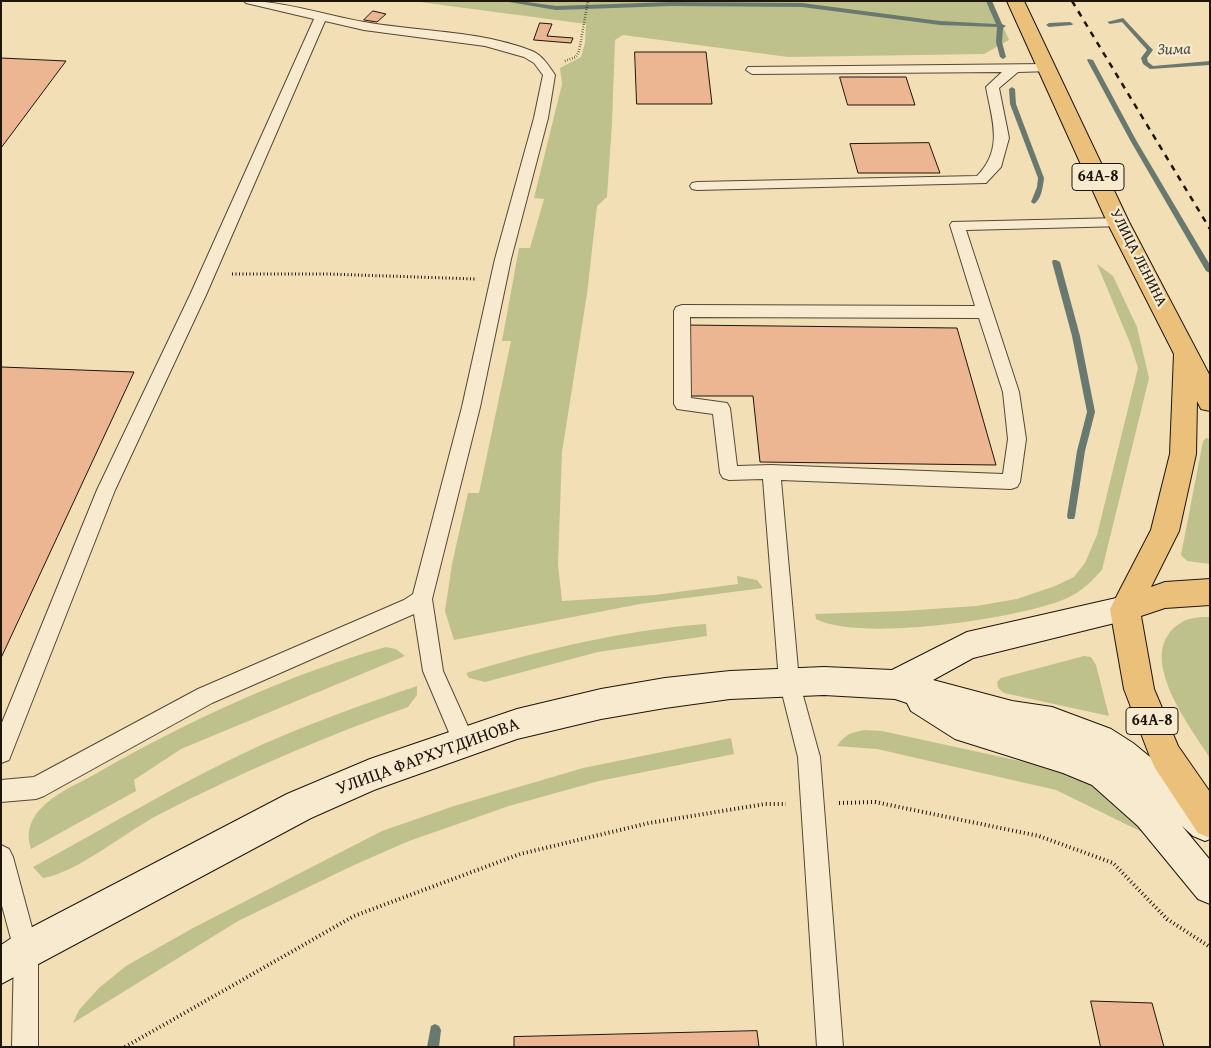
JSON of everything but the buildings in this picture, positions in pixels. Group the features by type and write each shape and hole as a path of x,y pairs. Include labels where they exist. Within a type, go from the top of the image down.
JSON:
{"main road":[{"name":"УЛИЦА ЛЕНИНА","path":"1015,1 1119,223 1186,351 1210,402"},
{"name":"УЛИЦА ЛЕНИНА","path":"1125,609 1166,531 1183,454 1186,351"},
{"path":"895,685 967,646 1125,609 1165,596 1210,592"},
{"name":"64А-8","path":"1125,609 1139,689 1166,757 1210,821"},
{"name":"УЛИЦА ФАРХУТДИНОВА","path":"13,958 299,806 370,775 517,724 601,704 664,693 730,685 789,681 895,685 1012,716 1052,722 1100,740 1122,754 1210,828"},
{"path":"895,685 966,728 1066,758 1103,774 1150,814 1210,887"}],"lane":[{"path":"250,1 364,26 486,42 528,54 538,60 546,68 549,75 541,118 503,259 471,408 422,599 433,671 464,742"},
{"path":"1,752 106,490 198,295 321,17"},
{"path":"697,186 981,180 994,167 1002,138 992,87 1015,68"},
{"path":"752,70 1047,68"},
{"path":"985,312 682,311 683,404 721,408 729,473 771,472 1011,482 1017,439 1011,392 957,225 1119,223"},
{"path":"771,472 789,681 809,757 830,1047"},
{"path":"1,791 36,788 205,696 411,606 422,599"},
{"path":"1,857 25,1047"}],"path":[{"path":"546,68 576,57 579,51 588,1"},
{"path":"231,274 476,279"},
{"path":"829,803 875,802 1039,836 1113,863 1167,919 1210,947"},
{"path":"125,1047 354,916 520,854 649,823 765,804 792,803"}],"green space":[{"path":"412,1 992,1 1009,40 984,54 788,57 623,35 615,40 607,197 597,206 587,294 562,452 558,565 562,601 655,595 738,584 737,576 757,580 763,588 640,604 454,640 445,611 452,564 468,493 479,493 511,341 502,341 519,248 530,248 544,199 534,198 562,84 560,68 581,57 585,43 586,24"},
{"path":"1097,264 1113,276 1137,327 1149,378 1102,570 1083,588 1066,599 1038,608 974,621 900,628 866,628 837,626 816,619 815,614 976,606 1017,599 1055,586 1074,577 1085,563 1097,535 1138,368 1130,343"},
{"path":"1206,438 1210,439 1210,564 1187,561 1181,555 1203,441"},
{"path":"1200,617 1210,617 1210,758 1179,709 1169,689 1163,670 1162,651 1168,635 1182,622"},
{"path":"706,624 707,636 598,652 485,682 469,678 466,673 525,656 585,642 645,631"},
{"path":"386,647 396,649 405,656 181,749 134,780 136,791 31,849 29,832 35,816 47,803 72,787 166,735 237,701 311,672"},
{"path":"1084,656 1091,657 1096,665 1109,716 1004,693 998,688 997,682 1001,678"},
{"path":"417,686 417,695 408,707 313,743 221,784 147,821 87,860 71,868 43,878 33,867 174,789 261,745 338,714"},
{"path":"865,730 882,731 1066,771 1103,790 1148,835 1056,790 877,749 837,746 849,734"},
{"path":"731,738 734,754 599,781 509,806 409,841 352,866 238,921 73,1023 79,1010 99,988 126,966 193,928 382,831 454,806 583,768"}],"waterway":[{"name":"Зима","path":"506,1 556,8 671,4 802,5 940,23 1000,26"},
{"path":"989,1 1000,26"},
{"name":"Зима","path":"1110,22 1123,20 1150,50 1144,58 1145,63 1152,68 1210,63"},
{"name":"Зима","path":"1049,25 1070,24"},
{"path":"1000,26 999,42 1003,57"},
{"path":"1090,60 1133,140 1210,271"},
{"path":"1012,89 1013,104 1041,178 1040,187 1034,202"},
{"path":"1056,262 1076,336 1091,412 1081,451 1071,516"},
{"path":"433,1047 435,1030"}],"railway":[{"path":"1072,1 1210,229"}]}
